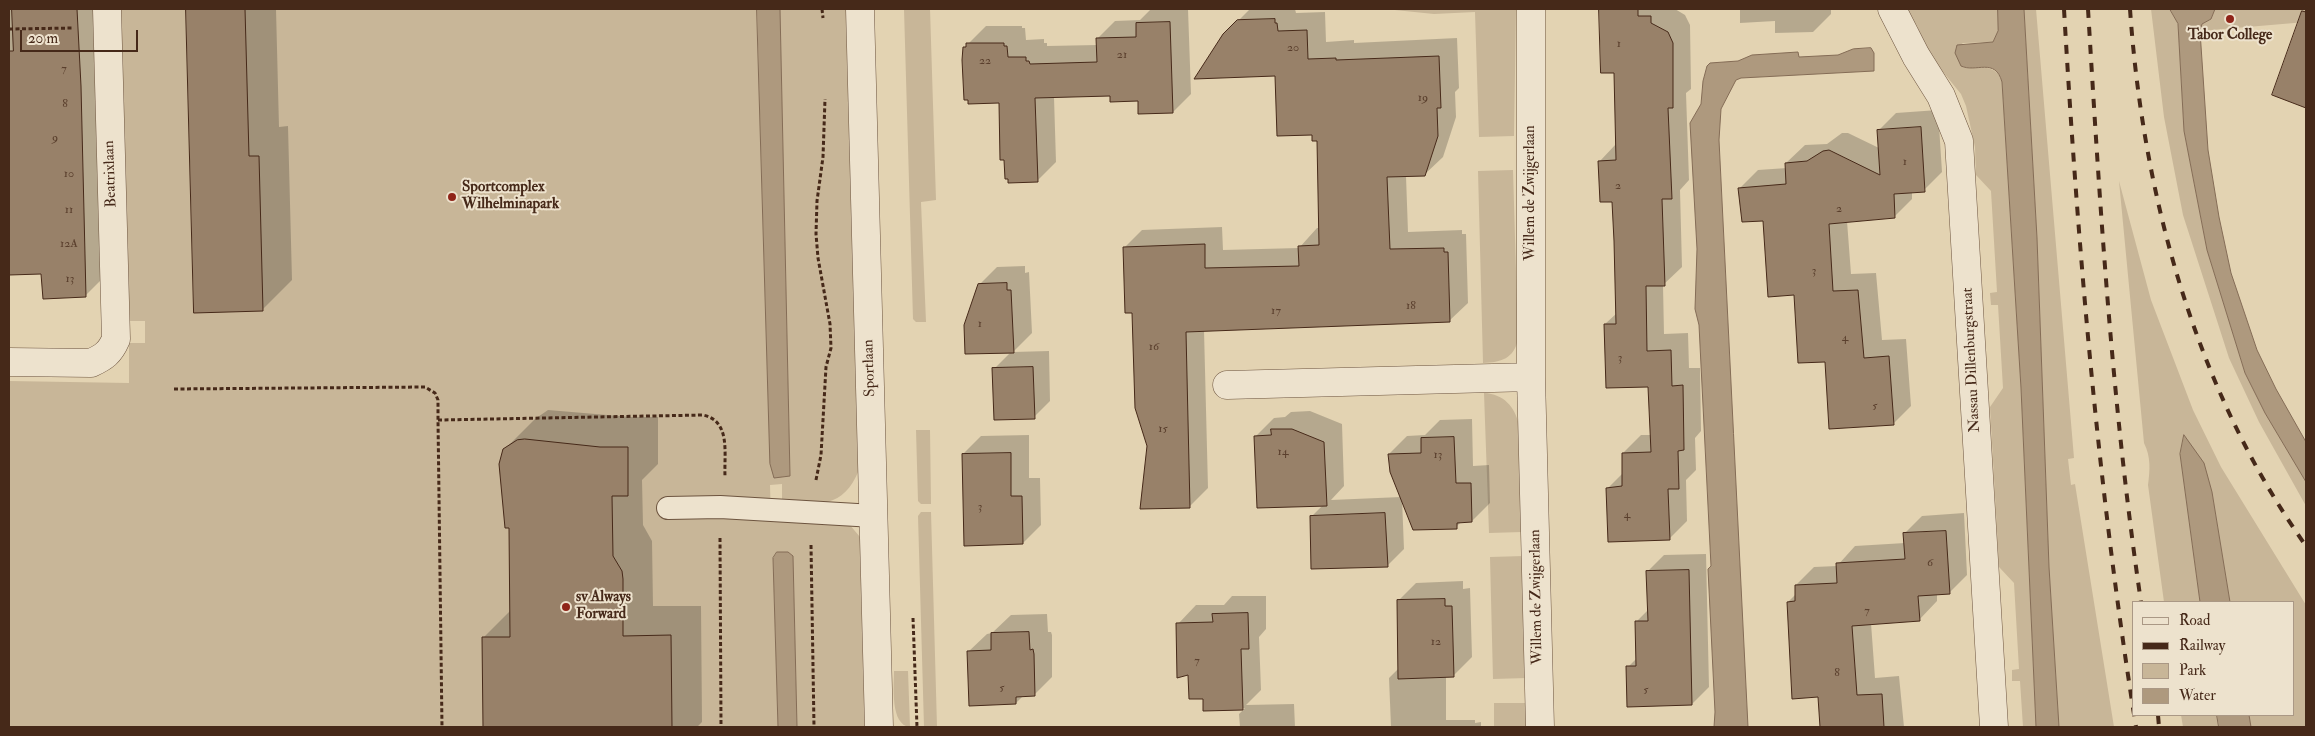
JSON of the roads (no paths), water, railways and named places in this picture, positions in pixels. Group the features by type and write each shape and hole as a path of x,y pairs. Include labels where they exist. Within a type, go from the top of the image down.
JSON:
{"street":[{"name":"Sportlaan","path":"860,9 879,727"},
{"name":"Willem de Zwijgerlaan","path":"1530,9 1531,377 1540,727"},
{"name":"Nassau Dillenburgstraat","path":"1892,9 1916,56 1942,96 1959,141 1994,727"},
{"name":"Beatrixlaan","path":"9,362 91,362 103,358 112,350 116,339 107,18"},
{"path":"1227,385 1531,377"}],"lane":[{"path":"668,508 723,507 874,516"}],"water":[{"path":"757,9 780,9 790,476 774,478 770,464"},
{"path":"1998,9 2024,9 2037,238 2049,567 2059,727 2036,727 2021,388 2002,82 1999,74 1990,68 1967,68 1961,66 1955,53 1957,45 1993,42 1998,31"},
{"path":"2170,9 2215,9 2211,19 2202,24 2200,31 2208,150 2219,217 2231,273 2257,350 2276,389 2306,442 2306,482 2265,413 2245,373 2207,250 2184,131 2178,24"},
{"path":"1871,48 1874,53 1874,71 1741,78 1736,80 1721,109 1719,140 1748,727 1714,727 1715,712 1708,569 1711,566 1699,325 1695,309 1697,249 1690,123 1701,104 1703,81 1707,66 1710,63 1738,61 1752,55 1798,52 1799,57 1838,55 1853,49"},
{"path":"2184,435 2204,463 2212,492 2230,601 2200,601 2180,454"},
{"path":"777,552 788,552 793,556 797,727 778,727 773,558"},
{"path":"2217,716 2249,716 2251,727 2219,727"}],"railway":[{"path":"2064,9 2091,369 2111,548 2132,700"},
{"path":"2088,9 2108,306 2122,454 2141,601"},
{"path":"2130,9 2137,80 2148,150 2162,221 2182,290 2205,358 2234,423 2267,486 2306,546"},
{"path":"2134,716 2136,727"},
{"path":"2158,716 2159,727"}],"place":[{"name":"Tabor College","path":"2230,19"},
{"name":"Sportcomplex Wilhelminapark","path":"452,197"},
{"name":"sv Always Forward","path":"566,607"}]}
